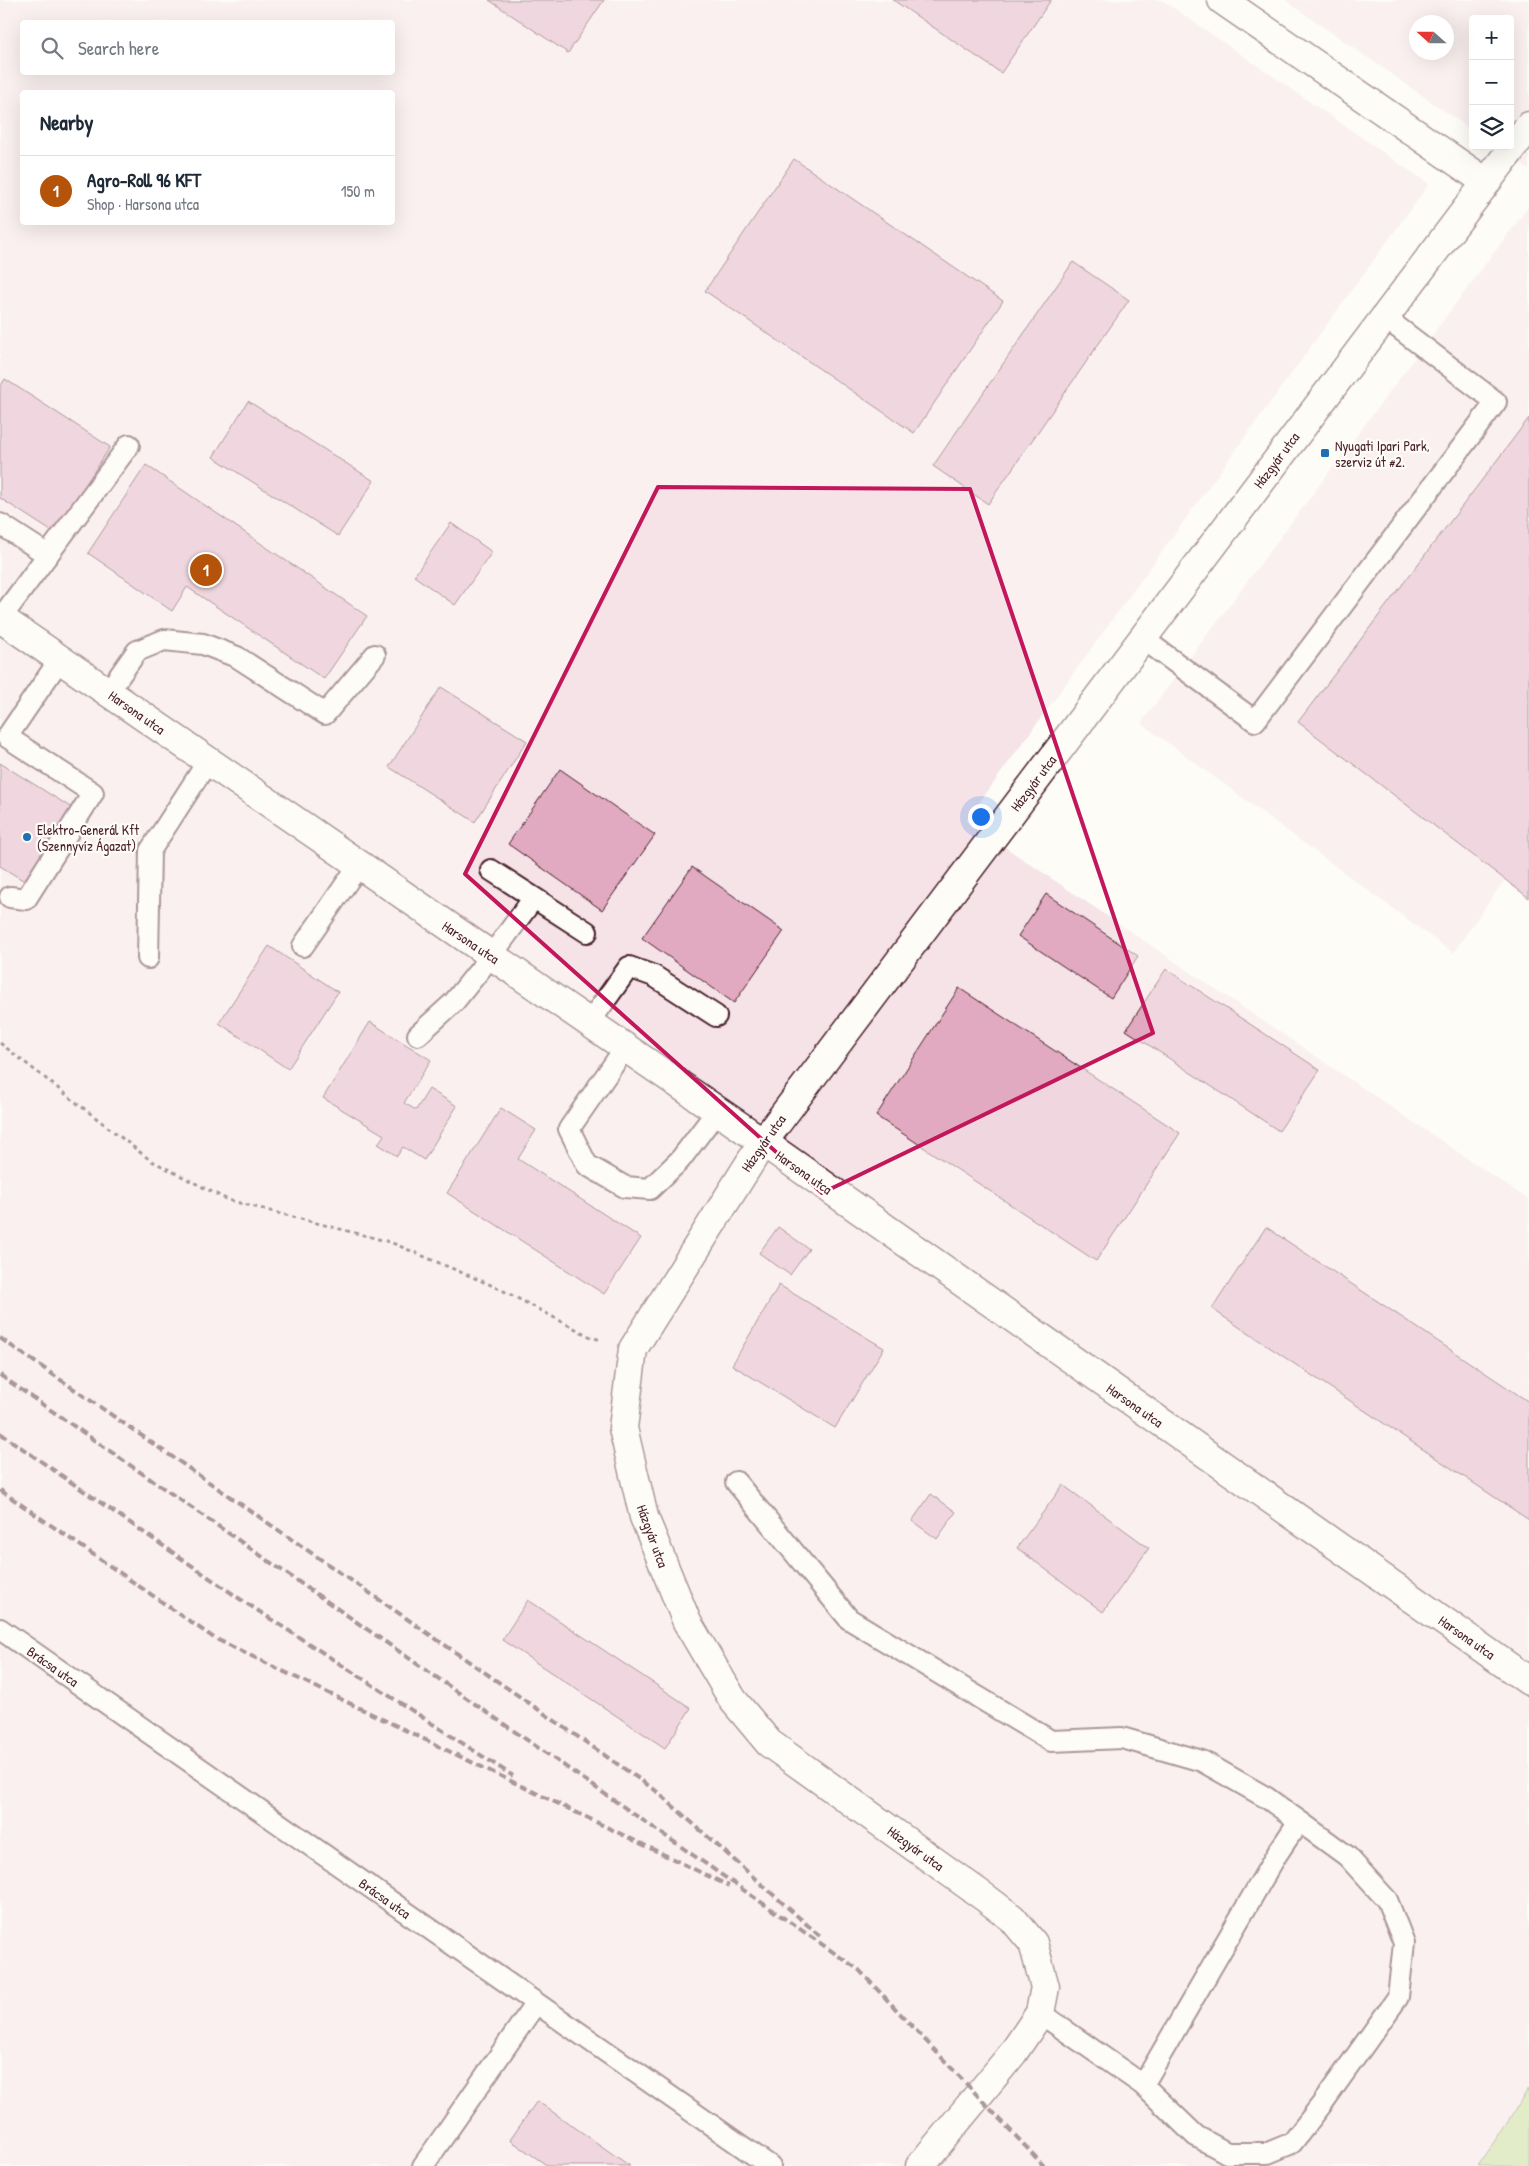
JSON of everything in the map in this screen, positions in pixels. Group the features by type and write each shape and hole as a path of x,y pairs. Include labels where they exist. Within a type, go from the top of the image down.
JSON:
{"street":[{"path":"1222,0 1486,182"},
{"name":"Házgyár utca","path":"920,2166 1013,2053 1040,2013 1045,1987 1033,1943 1012,1918 770,1743 733,1700 687,1622 644,1517 623,1428 633,1350 762,1142 1529,126"},
{"name":"Harsona utca","path":"0,618 762,1142 1529,1681"}],"lane":[{"path":"1142,638 1255,721 1496,402 1384,317"},
{"path":"0,618 129,444"},
{"path":"0,524 48,555"},
{"path":"108,692 137,651 164,640 203,644 237,658 325,714 375,656"},
{"path":"10,897 26,899 93,793 7,738 60,659"},
{"path":"148,958 150,851 208,761"},
{"path":"304,946 359,865"},
{"path":"491,870 533,899 587,932"},
{"path":"418,1035 454,1002 533,899"},
{"path":"589,1023 618,981 630,968 654,976 716,1016"},
{"path":"625,1048 569,1129 587,1165 626,1187 650,1189 680,1160 717,1111"},
{"path":"736,1482 849,1619 1051,1741 1122,1738 1202,1761 1267,1798 1347,1856 1387,1900 1404,1943 1398,1997 1292,2143 1268,2153 1227,2153 1196,2136 1143,2085 1040,2013"},
{"name":"Brácsa utca","path":"0,1630 770,2166"},
{"path":"1143,2085 1277,1854 1299,1821"},
{"path":"423,2166 536,2003"}],"path":[{"path":"0,1043 150,1160 228,1200 390,1242 498,1288 591,1337 633,1350"}],"highlighted area":[{"path":"658,487 970,489 1153,1033 822,1193 465,874"}],"shaded area":[{"path":"0,0 1162,0 1429,184 966,821 1529,1200 1529,2089 1478,2166 0,2166"},
{"path":"1285,0 1529,0 1529,170 1501,150 1514,150 1514,15 1469,15 1469,128"},
{"path":"1529,206 1529,845 1453,953 1141,723"}],"green space":[{"path":"1529,2089 1529,2166 1478,2166"}],"building":[{"path":"489,0 604,0 568,53"},
{"path":"893,0 1051,0 1001,73"},
{"path":"794,159 1003,301 914,433 705,291"},
{"path":"1073,262 1129,300 988,504 933,466"},
{"path":"5,379 110,447 54,533 0,498 0,387"},
{"path":"248,401 374,481 338,536 213,457"},
{"path":"1529,418 1529,898 1298,722"},
{"path":"146,465 367,616 324,679 187,587 172,611 88,553"},
{"path":"451,523 492,552 455,605 414,576"},
{"path":"441,687 527,741 475,822 389,767"},
{"name":"Elektro-Generál Kft (Szennyvíz Ágazat)","path":"0,763 72,808 26,882 0,866"},
{"path":"560,769 655,835 602,910 508,844"},
{"path":"692,867 784,931 734,1003 642,938"},
{"path":"1046,894 1138,956 1111,998 1018,936"},
{"path":"269,946 338,992 288,1069 219,1023"},
{"path":"1166,969 1320,1070 1279,1131 1126,1030"},
{"path":"959,988 1180,1133 1096,1261 876,1116"},
{"path":"370,1022 431,1060 404,1103 416,1110 429,1089 457,1106 424,1160 403,1147 397,1156 378,1144 384,1135 323,1098"},
{"path":"501,1108 536,1130 518,1159 641,1238 604,1294 447,1193"},
{"path":"778,1227 809,1249 790,1275 759,1253"},
{"path":"1266,1227 1529,1402 1529,1520 1212,1309"},
{"path":"779,1285 884,1348 835,1428 732,1365"},
{"path":"1063,1485 1149,1548 1103,1612 1017,1548"},
{"path":"931,1494 956,1512 937,1539 912,1521"},
{"path":"528,1600 691,1708 665,1748 502,1640"},
{"path":"537,2101 630,2166 548,2166 510,2140"}],"railway":[{"path":"0,1338 655,1790 821,1937"},
{"path":"0,1375 859,1970 1044,2166"},
{"path":"0,1433 243,1601 513,1776"},
{"path":"0,1490 214,1638 729,1886"}],"place":[{"name":"Nyugati Ipari Park, szerviz út #2.","path":"1325,453"},
{"name":"Agro-Roll 96 KFT","path":"206,570"},
{"name":"Elektro-Generál Kft (Szennyvíz Ágazat)","path":"27,837"}]}
